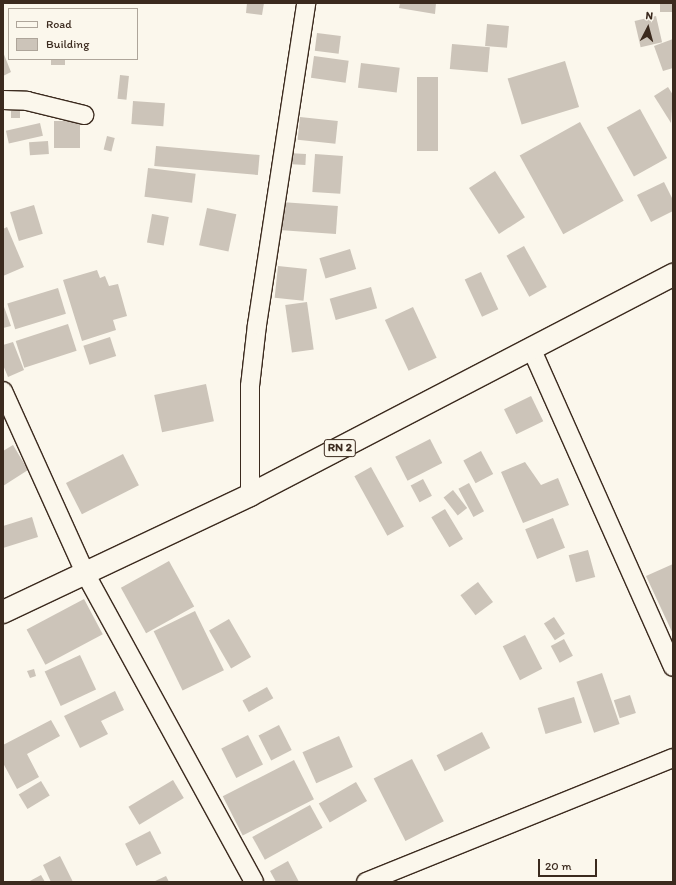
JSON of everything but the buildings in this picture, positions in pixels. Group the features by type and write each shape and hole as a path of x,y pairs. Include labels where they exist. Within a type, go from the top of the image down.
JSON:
{"highway":[{"name":"RN 2","path":"3,612 250,495 673,275"}],"street":[{"path":"250,495 250,386 257,325 306,3"},
{"path":"3,100 26,101 84,114"},
{"path":"531,348 673,667"},
{"path":"3,391 85,573 254,882"},
{"path":"366,882 673,758"}]}
